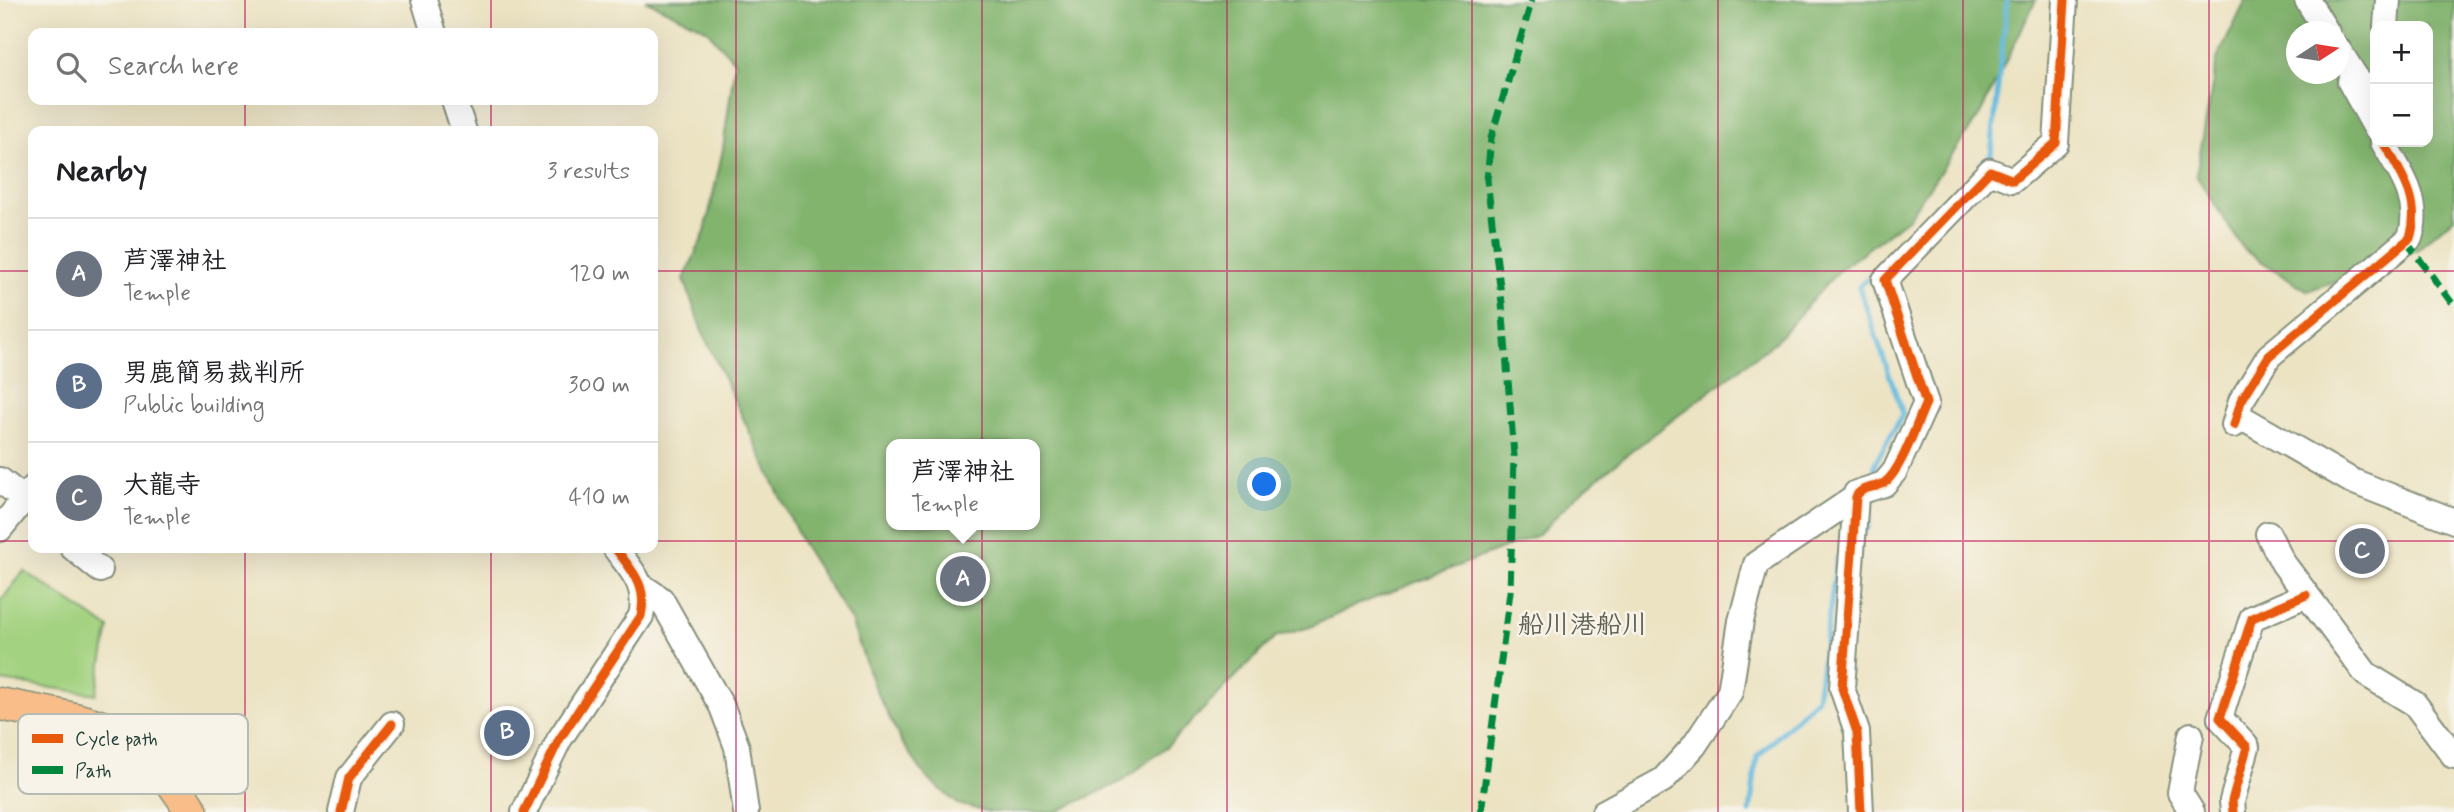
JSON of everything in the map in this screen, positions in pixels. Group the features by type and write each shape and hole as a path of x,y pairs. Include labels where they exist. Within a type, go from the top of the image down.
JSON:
{"main road":[{"path":"0,704 46,714"},
{"path":"178,794 192,812"}],"street":[{"path":"424,0 432,28"},
{"path":"1604,812 1663,780 1695,746 1730,692 1741,621 1756,564 1867,487 1884,484 1895,471 1926,403 1885,280 1990,171 2013,180 2056,143 2065,0"},
{"path":"2307,0 2320,21"},
{"path":"2386,21 2388,0"},
{"path":"2349,65 2364,90 2370,87"},
{"path":"2350,82 2370,118"},
{"path":"456,105 462,126"},
{"path":"2386,147 2410,189 2416,219 2410,237 2269,356 2253,378 2235,420 2352,481 2454,521"},
{"path":"0,480 28,502 0,529"},
{"path":"1856,496 1842,688 1857,732 1861,812"},
{"path":"2268,534 2283,564 2366,674 2415,704 2454,756"},
{"path":"79,553 100,570"},
{"path":"619,553 643,587 662,599 722,707 737,747 746,812"},
{"path":"524,812 559,740 641,616 645,597 643,587"},
{"path":"2233,812 2232,801 2247,747 2220,718 2252,618 2306,595"},
{"path":"341,812 349,778 392,724"},
{"path":"2191,735 2180,793 2192,812"}],"green space":[{"path":"645,0 2036,0 1979,116 1907,219 1837,272 1776,341 1620,460 1575,497 1538,535 1357,605 1310,627 1275,637 1167,746 1123,781 1056,812 988,812 958,804 927,778 901,741 873,684 851,621 802,543 702,331 684,279 705,232 723,149 735,62 706,29"},
{"path":"2246,0 2454,0 2454,217 2417,250 2308,291 2244,250 2196,175 2217,59"},
{"path":"24,571 109,628 96,694 0,681 0,602"}],"waterway":[{"path":"1982,164 1991,154 2007,0"},
{"path":"1873,480 1875,463 1903,414 1859,287 1935,210"},
{"path":"1863,533 1868,527 1872,496"},
{"path":"1750,812 1757,757 1817,698 1837,559 1843,552"}],"marked path":[{"path":"1481,812 1510,592 1514,456 1502,303 1487,180 1491,138 1532,0"},
{"path":"2406,241 2454,306"}],"cycle path":[{"path":"1861,812 1857,732 1842,688 1856,497 1865,489 1884,483 1896,469 1926,403 1885,280 1990,171 2013,180 2056,143 2065,0"},
{"path":"2234,425 2241,401 2269,356 2410,238 2413,212 2408,188 2386,147"},
{"path":"524,812 559,740 641,616 643,605 640,587 633,571 619,553"},
{"path":"2233,812 2232,801 2247,747 2220,718 2252,618 2306,595"},
{"path":"341,812 349,778 392,724"}],"place":[{"name":"大龍寺","path":"2362,551"},
{"name":"芦澤神社","path":"963,579"},
{"name":"男鹿簡易裁判所","path":"507,733"}],"district":[{"name":"船川港船川","path":"1583,626"}]}
